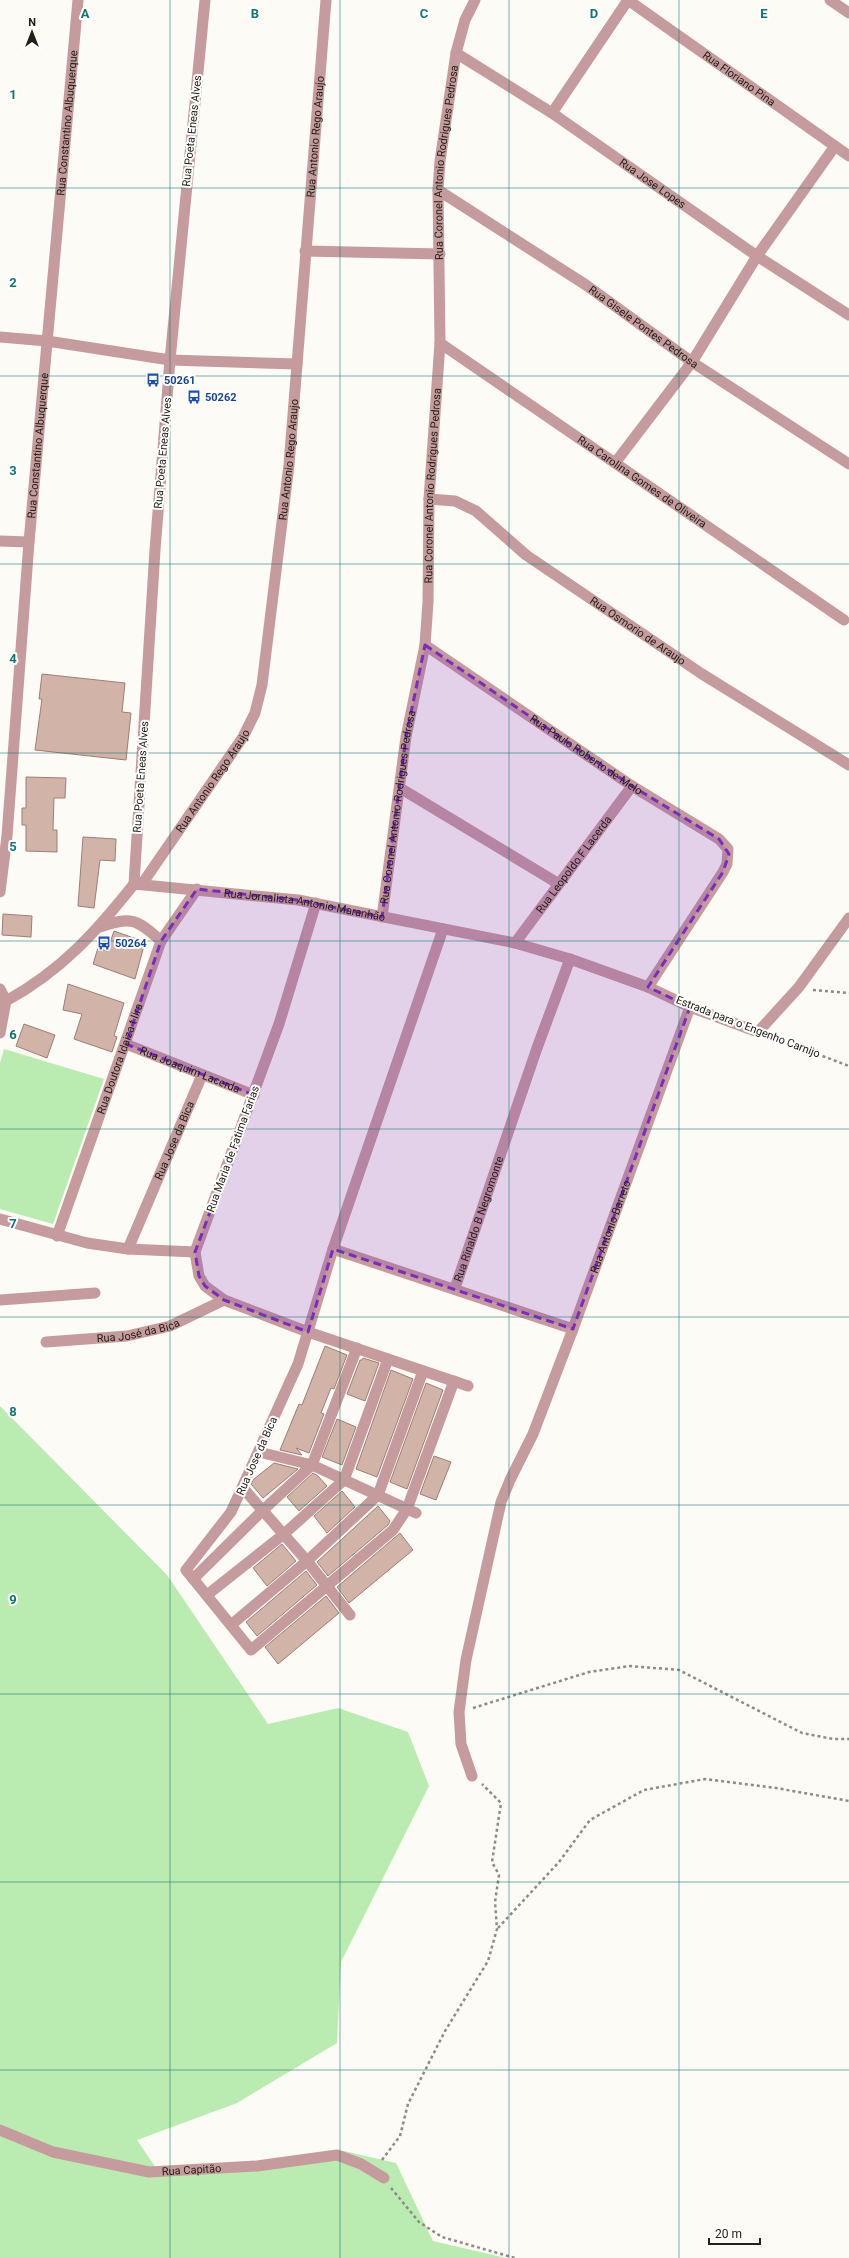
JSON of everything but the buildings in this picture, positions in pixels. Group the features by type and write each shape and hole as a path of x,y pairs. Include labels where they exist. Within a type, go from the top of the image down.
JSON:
{"street":[{"name":"Rua Constantino Albuquerque","path":"0,892 7,836 29,542 78,0"},
{"name":"Rua Poeta Eneas Alves","path":"138,884 155,550 170,360 205,0"},
{"name":"Rua Antonio Rego Araujo","path":"138,884 243,737 255,713 262,685 289,465 326,0"},
{"name":"Rua Coronel Antonio Rodrigues Pedrosa","path":"382,917 406,737 425,644 428,602 429,499 440,343 438,190 442,135 456,53 465,20 475,0"},
{"path":"552,113 628,0"},
{"name":"Rua Floriano Pina","path":"628,0 849,156"},
{"path":"830,0 849,13"},
{"name":"Rua Jose Lopes","path":"456,53 552,113 757,256 849,315"},
{"path":"615,463 692,362 757,256 835,146"},
{"name":"Rua Gisele Pontes Pedrosa","path":"438,190 586,285 692,362 849,464"},
{"path":"305,251 440,254"},
{"path":"0,337 48,341 170,360 297,364"},
{"name":"Rua Carolina Gomes de Oliveira","path":"440,343 844,620"},
{"name":"Rua Osmorio de Araujo","path":"429,499 455,502 476,511 526,555 702,674 849,765"},
{"path":"0,540 29,542"},
{"name":"Rua Paulo Roberto de Melo","path":"425,644 632,786 719,839 726,846 729,858 724,872 648,987"},
{"name":"Rua Leopoldo F Lacerda","path":"515,943 632,786"},
{"path":"400,788 559,884"},
{"path":"3,1000 51,973 100,927 138,884"},
{"name":"Rua Jornalista Antonio Maranhão","path":"138,884 197,889 316,903 515,943 570,959 648,987"},
{"name":"Rua Doutora Idaiza t lira","path":"57,1236 96,1120 126,1044 161,941 197,889"},
{"name":"Rua Maria de Fatima Farias","path":"195,1252 279,1024 316,903"},
{"path":"758,1032 799,987 849,918"},
{"path":"100,927 123,919 130,920 144,926 161,941"},
{"path":"333,1249 443,929"},
{"name":"Rua Rinaldo B Negromonte","path":"333,1249 454,1288 536,1048 570,959"},
{"name":"Estrada para o Engenho Carnijo","path":"648,987 690,1007 758,1032"},
{"path":"0,990 3,1000 0,1033"},
{"name":"Rua Antonio Barreto","path":"472,1776 461,1744 459,1712 466,1660 501,1502 510,1480 533,1434 573,1329 690,1007"},
{"name":"Rua Joaquim Lacerda","path":"126,1044 254,1095"},
{"name":"Rua Jose da Bica","path":"128,1249 202,1075"},
{"path":"0,1219 57,1236 128,1249 195,1252 199,1276 202,1281 214,1294 224,1300 308,1332 468,1386"},
{"name":"Rua Jose da Bica","path":"193,1579 186,1570 231,1512 298,1364 333,1249"},
{"path":"454,1288 573,1329"},
{"path":"0,1300 95,1293"},
{"name":"Rua José da Bica","path":"46,1342 127,1336 170,1326 224,1300"},
{"path":"358,1348 312,1465 262,1511 193,1579 251,1650 393,1530 411,1511 454,1381"},
{"path":"207,1595 284,1534 344,1480 388,1359"},
{"path":"231,1625 307,1560 378,1495 423,1371"},
{"path":"259,1452 312,1465 411,1511"},
{"path":"243,1488 307,1560 350,1615"},
{"name":"Rua Capitão","path":"0,2130 53,2152 149,2172 256,2166 337,2155 361,2164 384,2178"}],"path":[{"path":"799,987 819,991 849,993"},
{"name":"Estrada para o Engenho Carnijo","path":"758,1032 849,1066"},
{"path":"459,1712 589,1672 630,1666 678,1670 802,1733 833,1739 849,1739"},
{"path":"361,2164 383,2160 400,2136 408,2104 445,2031 488,1961 498,1929 495,1902 499,1875 492,1862 502,1803 472,1776"},
{"path":"498,1929 559,1862 590,1820 644,1790 705,1779 776,1788 849,1801"},
{"path":"384,2178 419,2222 442,2237 515,2258"}],"highlighted area":[{"path":"425,645 632,786 719,839 729,854 723,872 648,987 690,1007 573,1329 333,1249 308,1332 224,1300 205,1286 199,1276 195,1252 254,1095 126,1044 161,941 197,889 298,900 382,917 406,737"}],"green space":[{"path":"4,1049 104,1079 53,1224 0,1209 0,1063"},
{"path":"0,1406 167,1575 268,1724 338,1708 408,1732 429,1786 341,1962 337,2043 237,2103 137,2140 156,2168 280,2163 344,2151 396,2163 433,2241 506,2258 0,2258"}],"place":[{"name":"50261","path":"153,380"},
{"name":"50262","path":"194,397"},
{"name":"50264","path":"104,943"}]}
